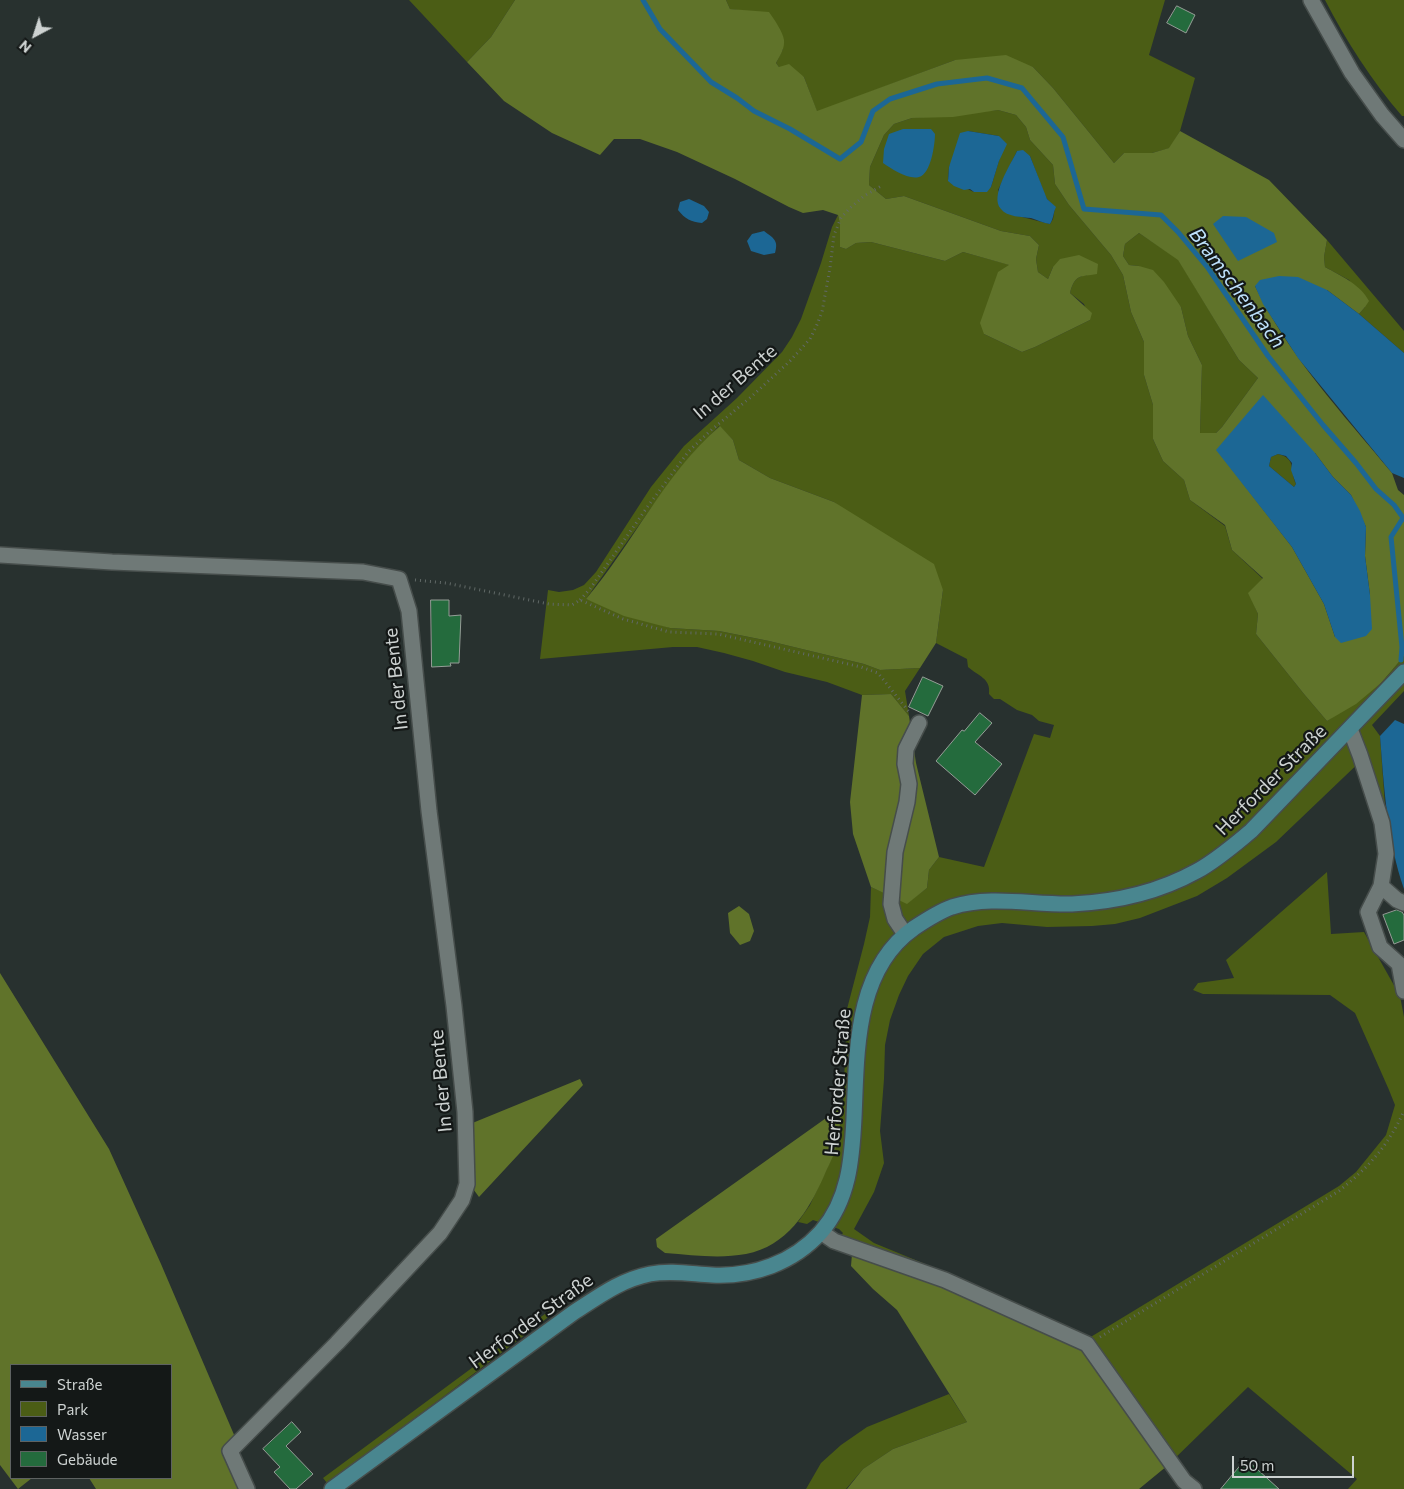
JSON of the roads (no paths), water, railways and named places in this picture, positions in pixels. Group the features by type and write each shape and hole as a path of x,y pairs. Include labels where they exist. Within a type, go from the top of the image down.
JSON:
{"main road":[{"name":"Herforder Straße","path":"332,1489 573,1313 609,1289 632,1279 652,1274 678,1272 715,1275 744,1274 768,1268 791,1257 821,1232 835,1213 844,1192 850,1173 853,1146 859,1032 865,1002 873,980 883,961 906,934 932,916 968,903 991,901 1073,904 1109,900 1141,894 1177,881 1199,870 1251,831 1404,672"}],"street":[{"path":"1311,0 1352,73 1382,115 1404,140"},
{"name":"In der Bente","path":"0,555 112,562 363,572 399,579 409,611 428,811 454,1006 465,1112 467,1184 462,1200 440,1233 337,1343 230,1451 247,1489"},
{"path":"906,934 895,919 891,904 895,852 907,802 909,784 905,764 906,749 919,724"},
{"path":"1350,730 1382,823 1386,854 1381,886 1368,912 1380,947 1399,964 1404,991"},
{"path":"1381,886 1397,900 1404,903"},
{"path":"821,1232 834,1241 945,1280 1088,1344 1184,1481 1194,1489"}],"water":[{"path":"903,129 931,129 935,134 929,165 923,175 919,177 910,177 895,171 883,163 884,149 889,134"},
{"path":"968,131 999,136 1007,144 999,161 991,187 987,192 974,192 970,189 964,190 948,181 949,167 960,133"},
{"path":"1023,150 1030,156 1047,199 1056,207 1050,224 1031,218 1007,214 998,204 1002,180 1017,151"},
{"path":"689,199 704,206 709,212 707,219 702,223 688,219 678,210 680,202"},
{"path":"1223,216 1246,217 1274,233 1277,242 1238,261 1213,224"},
{"path":"764,231 776,242 775,253 764,255 751,251 747,241 752,234"},
{"path":"1279,276 1298,277 1327,290 1359,314 1404,353 1404,478 1392,473 1298,358 1263,304 1255,286 1260,280"},
{"path":"1263,395 1315,453 1333,477 1351,495 1366,527 1365,556 1372,629 1366,636 1341,643 1335,637 1324,604 1292,547 1216,450","holes":["1278,454 1286,456 1292,463 1291,470 1296,484 1294,487 1269,466 1271,457"]},
{"path":"1395,720 1404,724 1404,889 1390,833 1380,736"}],"waterway":[{"name":"Bramschenbach","path":"643,0 660,29 711,82 754,111 790,129 840,159 861,142 873,111 890,99 937,84 987,78 1022,88 1063,137 1084,209 1161,215 1208,268 1268,356 1323,425 1376,489 1394,505 1404,519"},
{"path":"1401,660 1402,647 1391,537 1403,518"}]}
